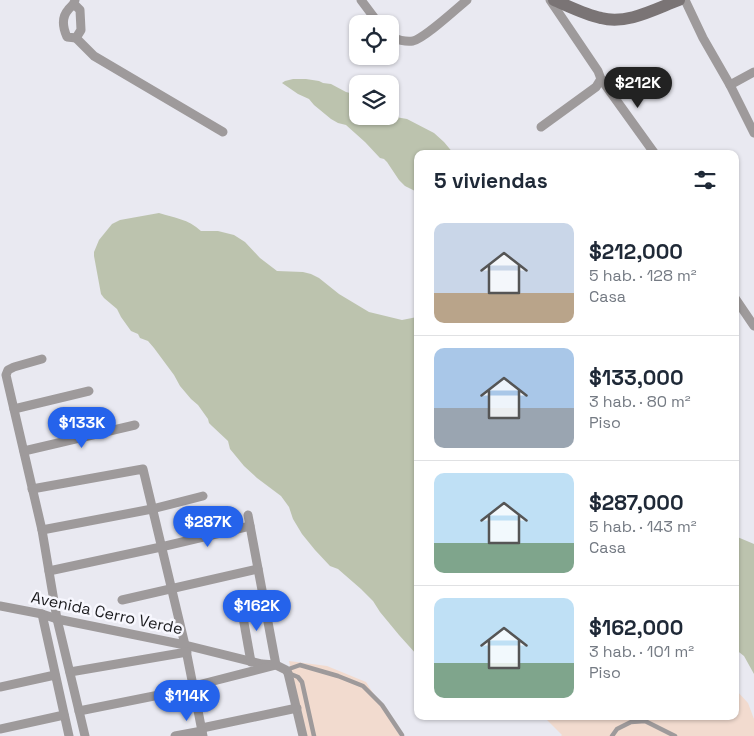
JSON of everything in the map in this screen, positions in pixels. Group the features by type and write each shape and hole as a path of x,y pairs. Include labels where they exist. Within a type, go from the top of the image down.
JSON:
{"street":[{"path":"362,0 373,15"},
{"path":"399,40 413,41 422,36 467,0"},
{"path":"550,0 598,71 601,79 653,150"},
{"path":"554,0 602,19 621,19 633,17 679,0"},
{"path":"685,0 703,38 753,129"},
{"path":"76,38 81,30 80,10 74,2 66,12 62,26 67,37 76,38 94,56 224,132"},
{"path":"730,86 754,72"},
{"path":"541,127 596,87 601,79"},
{"path":"739,304 754,326"},
{"path":"42,359 14,367 8,370 6,375 42,530 57,620 84,736"},
{"path":"14,409 89,391"},
{"path":"24,451 135,425"},
{"path":"32,489 143,469 186,648 203,732"},
{"path":"42,530 152,509 203,496"},
{"path":"79,711 194,687 276,665 248,515"},
{"path":"49,572 250,526"},
{"path":"122,600 258,569"},
{"name":"Avenida Cerro Verde","path":"0,606 251,662 276,665 287,671"},
{"path":"241,606 251,662"},
{"path":"42,614 69,736"},
{"path":"70,672 186,648"},
{"path":"287,671 303,736"},
{"path":"0,687 55,675"},
{"path":"176,736 203,732 297,708"},
{"path":"0,729 64,715"}],"lane":[{"path":"287,671 300,665 338,676 363,686 382,705 402,735"},
{"path":"287,671 298,677 302,682 314,736"},
{"path":"612,736 617,729 631,722 645,720 675,736"}],"shaded area":[{"path":"289,661 327,666 366,682 400,736 305,736"},
{"path":"739,693 748,703 754,719 754,736 562,735 547,720 739,720"}],"green space":[{"path":"293,79 306,79 331,84 349,93 349,125 399,125 399,118 407,119 434,133 451,150 414,150 414,190 405,186 387,162 380,158 346,125 331,119 309,99 282,83"},
{"path":"159,213 186,221 201,231 218,231 234,235 245,242 260,258 277,271 311,274 369,312 402,320 414,318 414,652 373,601 338,569 330,566 315,550 302,534 293,519 289,507 281,496 244,466 230,449 228,441 209,423 198,405 180,386 154,348 148,341 131,331 117,309 101,294 94,252 99,240 112,224 120,220"},
{"path":"739,538 754,544 754,674 744,656 739,652"}]}
